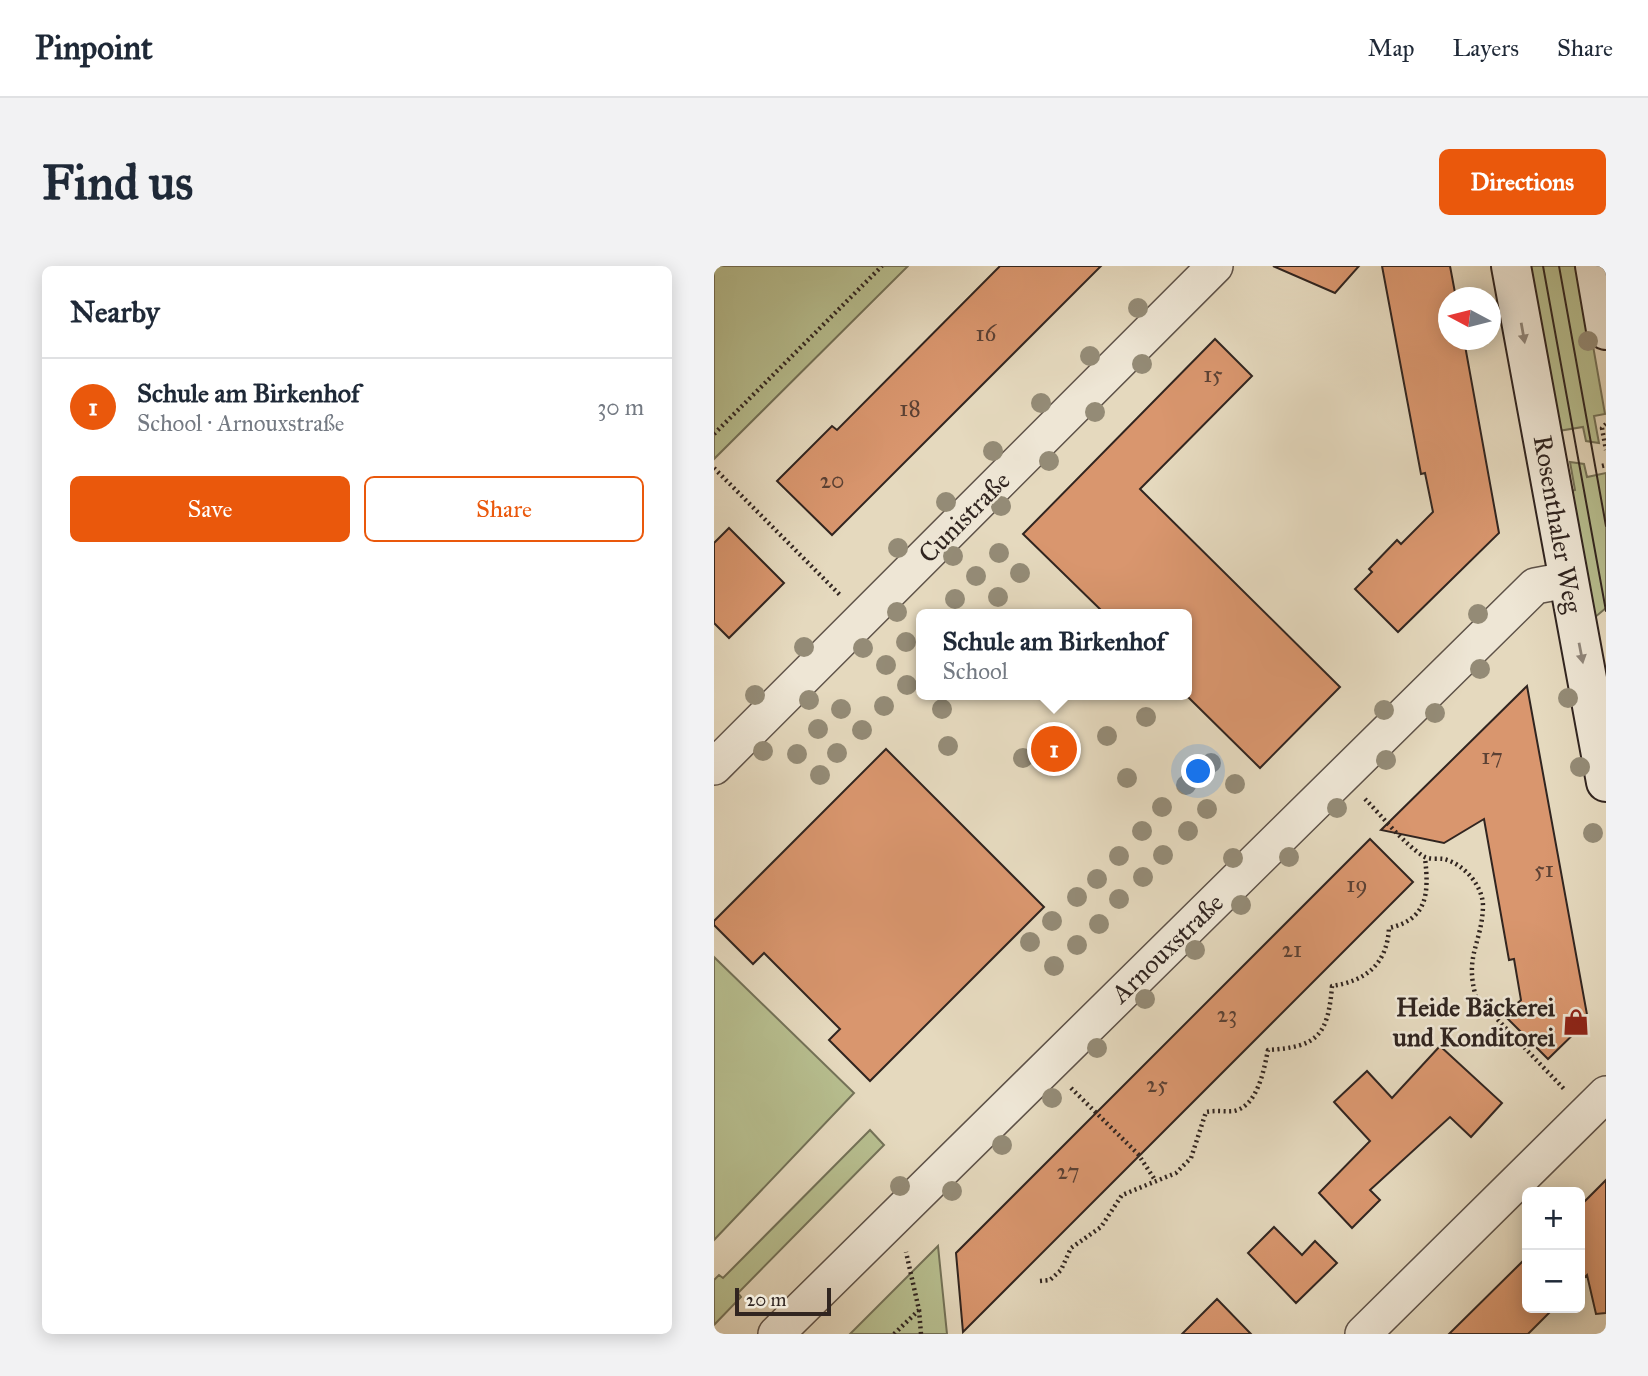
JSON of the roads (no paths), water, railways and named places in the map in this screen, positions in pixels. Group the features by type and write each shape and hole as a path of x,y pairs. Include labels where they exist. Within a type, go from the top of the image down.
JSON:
{"main road":[{"name":"Rosenthaler Weg","path":"1511,266 1606,782"},
{"path":"1595,266 1606,330"}],"street":[{"name":"Cunistraße","path":"714,767 1215,266"},
{"name":"Arnouxstraße","path":"776,1334 1535,586 1567,580"},
{"path":"1363,1334 1596,1104"}],"tram line":[{"path":"1543,266 1606,611"},
{"path":"1559,266 1606,526"}],"place":[{"name":"Schule am Birkenhof","path":"1054,749"},
{"name":"Heide Bäckerei und Konditorei","path":"1576,1022"}]}
